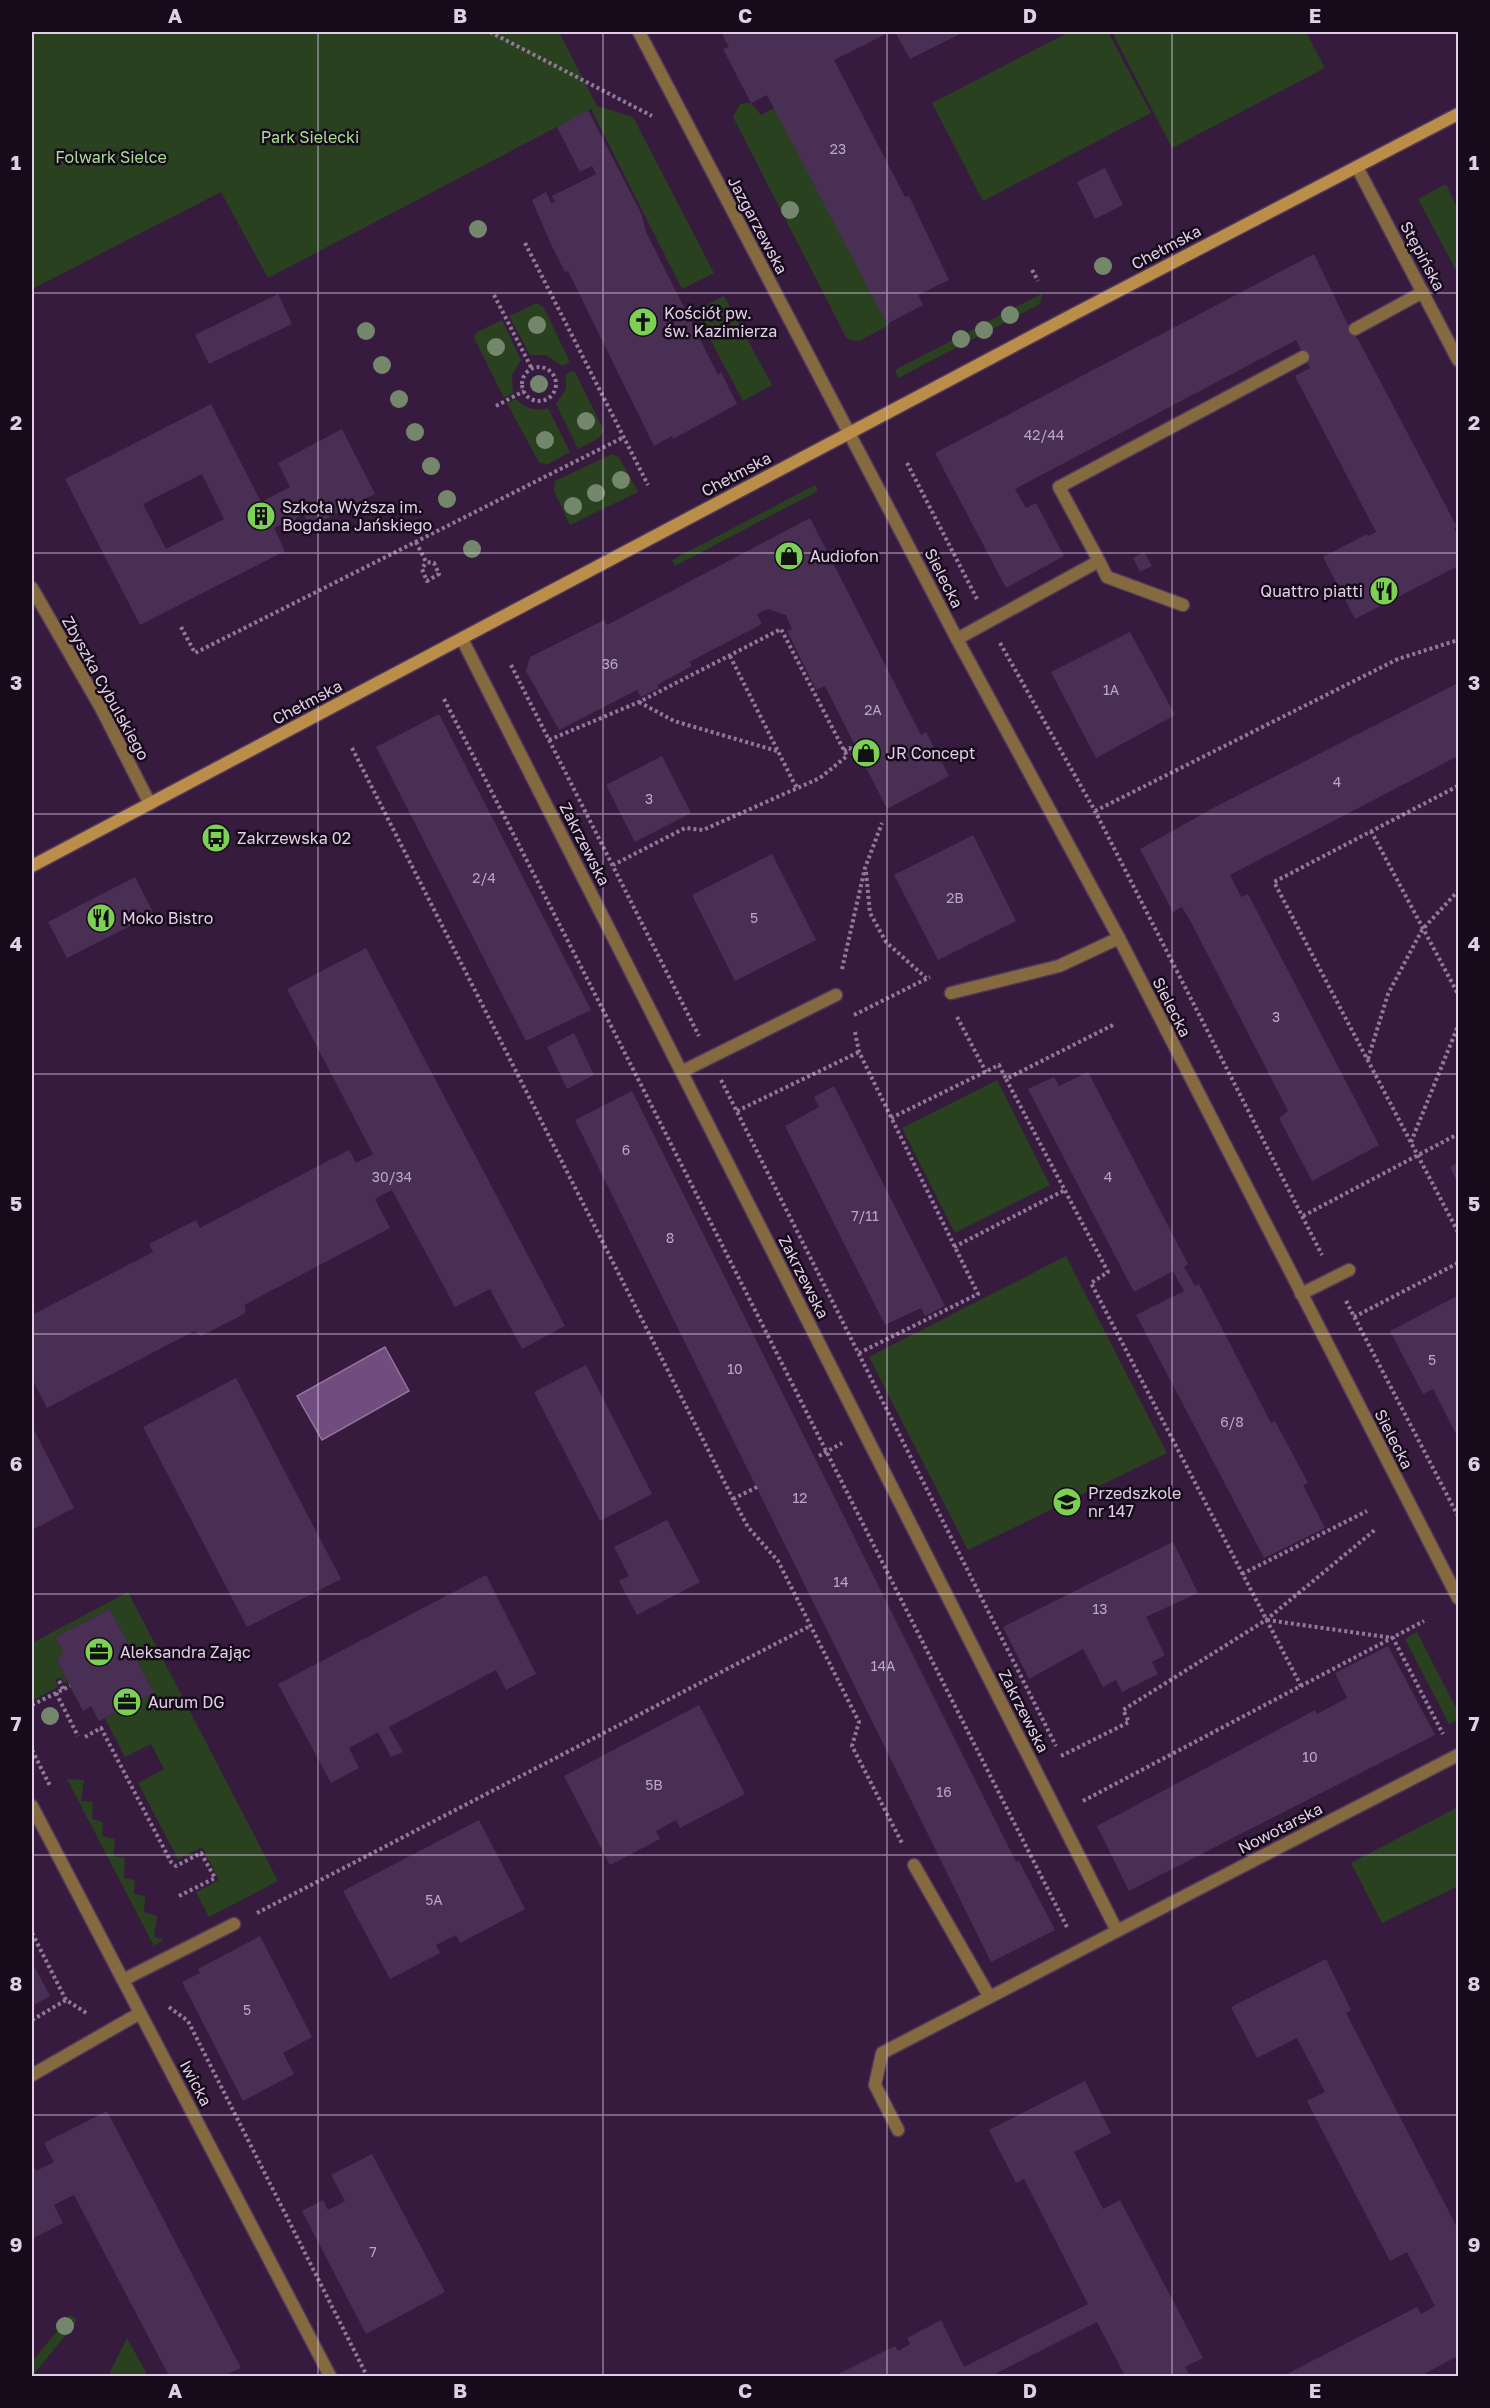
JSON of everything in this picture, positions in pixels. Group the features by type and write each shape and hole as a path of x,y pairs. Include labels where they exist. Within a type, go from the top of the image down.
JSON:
{"street":[{"name":"Jazgarzewska","path":"639,32 849,434"},
{"name":"Chełmska","path":"32,866 1458,114"},
{"name":"Stępińska","path":"1357,167 1458,360"},
{"path":"1355,329 1423,292"},
{"path":"1183,605 1107,578 1059,487 1303,357"},
{"name":"Sielecka","path":"849,434 1119,938 1458,1598"},
{"path":"957,639 1099,561"},
{"name":"Zbyszka Cybulskiego","path":"32,588 101,708 150,804"},
{"name":"Zakrzewska","path":"462,639 1117,1931"},
{"path":"951,993 1059,966 1119,938"},
{"path":"683,1071 711,1060 836,995"},
{"path":"1301,1294 1349,1270"},
{"name":"Nowotarska","path":"898,2130 875,2085 882,2053 1458,1755"},
{"name":"Iwicka","path":"32,1806 330,2376"},
{"path":"914,1865 989,1996"},
{"path":"123,1980 234,1924"},
{"path":"32,2075 140,2013"}],"path":[{"path":"490,32 693,137"},
{"path":"525,243 648,485"},
{"path":"1032,270 1038,281"},
{"path":"494,295 532,369"},
{"path":"544,367 555,376 556,389 547,399 534,400 524,391 523,378 532,369 544,367"},
{"path":"496,406 524,391"},
{"path":"181,627 195,653 624,437"},
{"path":"907,463 989,622 1095,812 1458,1516"},
{"path":"416,542 426,562"},
{"path":"426,562 434,563 439,574 427,581 422,570 426,562"},
{"path":"549,740 639,702 781,629 847,756 820,778 703,830 685,828 613,865"},
{"path":"1095,812 1398,658 1458,640"},
{"path":"730,656 777,751 798,787"},
{"path":"511,665 737,1111 857,1354 1003,1636 1065,1765"},
{"path":"444,699 656,1112 825,1453 1069,1931 1108,1914"},
{"path":"639,702 674,721 777,751"},
{"path":"352,748 748,1527 778,1561 859,1722 852,1746 914,1865"},
{"path":"844,751 850,748 854,756 858,754"},
{"path":"1458,786 1274,882 1458,1232"},
{"path":"836,995 865,868 882,823"},
{"path":"1371,831 1458,994"},
{"path":"865,868 870,913 886,942 926,978"},
{"path":"1368,1060 1388,994 1422,930 1458,891"},
{"path":"848,1018 935,975"},
{"path":"955,1014 986,1072"},
{"path":"1006,1079 1113,1025"},
{"path":"1411,1142 1458,1026"},
{"path":"855,1032 859,1052 978,1294 857,1354"},
{"path":"737,1111 859,1052"},
{"path":"891,1118 999,1065 1108,1272 1091,1283 1301,1686"},
{"path":"1302,1216 1458,1134"},
{"path":"954,1247 1065,1190"},
{"path":"1354,1317 1458,1263"},
{"path":"819,1456 825,1453"},
{"path":"733,1498 757,1487"},
{"path":"1242,1574 1367,1511"},
{"path":"1061,1756 1129,1722 1123,1710 1266,1620 1376,1529"},
{"path":"1266,1620 1393,1638"},
{"path":"1083,1801 1424,1621"},
{"path":"234,1924 810,1626"},
{"path":"1393,1638 1444,1736"},
{"path":"59,1681 63,1689"},
{"path":"32,1705 70,1686"},
{"path":"56,1693 78,1737"},
{"path":"85,1737 101,1728 171,1862 176,1866 201,1853 215,1878 179,1896"},
{"path":"1434,1742 1451,1732"},
{"path":"32,1750 53,1791"},
{"path":"1078,1792 1087,1811"},
{"path":"32,1933 66,2000 85,2011 107,2032"},
{"path":"145,1969 167,2006 188,2020 367,2376"},
{"path":"32,2020 66,2000"}],"green space":[{"name":"Park Sielecki","path":"32,32 559,32 597,106 633,117 714,273 682,289 591,109 268,278 221,192 32,289"},
{"path":"1069,32 1108,32 1151,113 983,201 932,103"},
{"path":"1112,32 1306,32 1325,68 1172,148"},
{"path":"751,103 761,115 775,108 889,325 859,341 847,339 733,117 740,104"},
{"path":"1446,184 1458,210 1458,274 1418,199"},
{"path":"1043,293 1040,304 898,378 895,370"},
{"path":"724,296 772,385 743,401 695,311"},
{"path":"537,303 544,308 570,362 562,366 546,355 530,355 509,316"},
{"path":"502,320 521,360 512,375 513,393 504,398 474,338 477,332"},
{"path":"574,370 604,431 599,438 578,449 556,404 566,389 566,374"},
{"path":"516,399 530,408 539,410 548,408 570,452 548,464 539,463 507,403"},
{"path":"612,454 619,457 638,492 570,525 554,491 555,481"},
{"path":"815,485 818,491 675,566 672,560"},
{"path":"997,1080 1050,1185 955,1233 902,1128"},
{"name":"Przedszkole nr 147","path":"1066,1256 1167,1453 968,1550 869,1357"},
{"path":"128,1592 278,1881 209,1917 196,1892 219,1880 202,1847 178,1859 138,1783 164,1769 151,1744 125,1757 105,1718 154,1693 110,1609 55,1637 64,1654 56,1659 67,1681 64,1683 61,1677 55,1680 58,1687 32,1701 32,1643"},
{"path":"1417,1632 1458,1712 1458,1719 1449,1724 1405,1639"},
{"path":"67,1779 84,1780 81,1801 93,1802 92,1819 103,1822 102,1836 115,1839 113,1856 125,1858 124,1878 135,1880 134,1894 145,1896 144,1912 157,1916 154,1937 164,1939 154,1946"},
{"path":"1458,1807 1458,1886 1382,1923 1351,1863"},
{"path":"70,2315 76,2319 75,2324 32,2376 32,2362"},
{"path":"127,2338 148,2376 108,2376"}],"shaded area":[{"path":"385,1347 409,1391 322,1440 297,1396"}],"building":[{"path":"721,32 890,32 834,60 905,197 909,196 949,280 918,295 923,305 887,324 767,95 751,103 723,49 729,47"},
{"path":"895,32 964,32 910,59"},
{"name":"Kościół pw. św. Kazimierza","path":"588,110 641,213 646,232 718,375 721,372 737,404 673,439 672,436 654,446 568,271 565,272 550,242 532,200 546,192 551,203 555,202 552,196 596,174 592,166 580,172 557,127"},
{"path":"1105,168 1123,205 1095,219 1077,182"},
{"path":"1314,254 1347,323 1360,343 1457,527 1454,528 1458,536 1458,566 1355,619 1323,557 1367,534 1368,536 1376,532 1295,376 1310,368 1296,340 1015,489 1026,508 1036,503 1064,556 1006,588 935,453"},
{"path":"278,294 292,324 209,364 195,335"},
{"name":"Szkoła Wyższa im. Bogdana Jańskiego","path":"211,404 261,502 290,487 278,463 342,429 375,494 310,527 303,514 296,518 298,523 285,530 282,524 274,528 285,551 140,625 65,479","holes":["202,474 224,519 166,549 143,504"]},
{"path":"810,518 921,735 926,732 949,776 887,809 825,686 816,690 787,631 792,629 786,615 768,609 757,614 762,624 689,662 692,666 657,685 659,688 641,697 637,690 559,730 526,671 530,657 604,620 607,625"},
{"path":"1144,552 1152,566 1140,572 1133,558"},
{"path":"1130,632 1175,715 1096,758 1051,672"},
{"path":"1458,683 1458,756 1230,875 1241,897 1248,894 1379,1145 1312,1181 1279,1118 1288,1111 1192,924 1182,907 1173,912 1140,849 1215,807"},
{"path":"439,714 591,1010 526,1041 376,747"},
{"path":"662,756 691,813 635,842 606,785"},
{"path":"973,835 1016,921 938,960 894,875"},
{"path":"772,854 816,940 735,981 692,895"},
{"name":"Moko Bistro","path":"135,877 154,914 67,958 48,922"},
{"path":"366,948 565,1326 522,1349 490,1289 455,1307 392,1190 375,1199 390,1228 244,1305 246,1309 244,1314 201,1336 194,1331 47,1408 32,1379 32,1315 153,1252 149,1244 196,1220 200,1228 349,1150 356,1163 373,1154 287,989"},
{"path":"574,1033 594,1075 567,1089 547,1047"},
{"path":"1088,1072 1188,1264 1184,1267 1195,1286 1199,1284 1271,1423 1275,1421 1308,1483 1303,1485 1325,1528 1264,1558 1136,1315 1184,1291 1173,1271 1134,1292 1028,1089 1054,1077 1059,1086"},
{"path":"834,1086 945,1306 925,1316 921,1308 885,1325 785,1126 819,1107 814,1097"},
{"path":"632,1091 1016,1862 1019,1861 1055,1930 991,1962 575,1120"},
{"path":"1458,1162 1458,1184 1450,1167"},
{"path":"1457,1296 1458,1438 1433,1389 1423,1394 1390,1331"},
{"path":"586,1365 652,1494 600,1521 534,1392"},
{"path":"236,1378 341,1579 247,1627 143,1427"},
{"path":"32,1426 74,1508 32,1530"},
{"path":"667,1520 700,1582 637,1615 619,1581 629,1576 614,1547"},
{"path":"1173,1542 1198,1593 1146,1617 1165,1655 1152,1662 1158,1674 1122,1692 1116,1680 1103,1687 1083,1649 1029,1679 1003,1627"},
{"path":"486,1575 536,1674 506,1690 496,1670 389,1727 403,1752 391,1757 378,1732 349,1748 359,1768 331,1783 278,1684"},
{"path":"110,1609 154,1693 99,1721 91,1706 83,1711 56,1659 64,1654 55,1637"},
{"path":"1388,1646 1435,1735 1129,1891 1097,1826 1315,1710 1317,1714 1347,1698 1335,1673"},
{"path":"699,1705 745,1794 680,1828 676,1820 656,1831 660,1839 610,1865 564,1776"},
{"path":"479,1820 525,1909 460,1943 456,1935 436,1945 440,1953 390,1979 343,1891"},
{"path":"260,1936 312,2037 283,2053 294,2074 243,2101 182,1982 200,1973 198,1969"},
{"path":"1326,1959 1351,2010 1346,2013 1458,2229 1458,2356 1420,2376 1283,2376 1417,2307 1421,2314 1435,2306 1407,2252 1390,2261 1307,2101 1325,2092 1297,2038 1257,2058 1231,2007"},
{"path":"32,1962 50,1996 32,2006"},
{"path":"1085,2081 1111,2133 1074,2152 1103,2209 1120,2200 1203,2358 1185,2367 1190,2376 1125,2376 1097,2322 991,2376 834,2376 895,2346 898,2351 910,2344 907,2338 941,2320 964,2367 1088,2304 1024,2179 1016,2183 989,2130"},
{"path":"107,2111 241,2368 223,2376 169,2376 74,2195 54,2205 63,2223 32,2239 32,2162 36,2171 54,2162 44,2143"},
{"path":"372,2154 445,2292 366,2334 302,2211 323,2200 328,2210 345,2201 331,2175"}],"place":[{"name":"Kościół pw. św. Kazimierza","path":"643,322"},
{"name":"Szkoła Wyższa im. Bogdana Jańskiego","path":"261,516"},
{"name":"Audiofon","path":"789,556"},
{"name":"Quattro piatti","path":"1384,591"},
{"name":"JR Concept","path":"866,753"},
{"name":"Zakrzewska 02","path":"216,838"},
{"name":"Moko Bistro","path":"101,918"},
{"name":"Przedszkole nr 147","path":"1067,1502"},
{"name":"Aleksandra Zając","path":"99,1652"},
{"name":"Aurum DG","path":"127,1702"}],"park label":[{"name":"Folwark Sielce","path":"111,157"}]}
